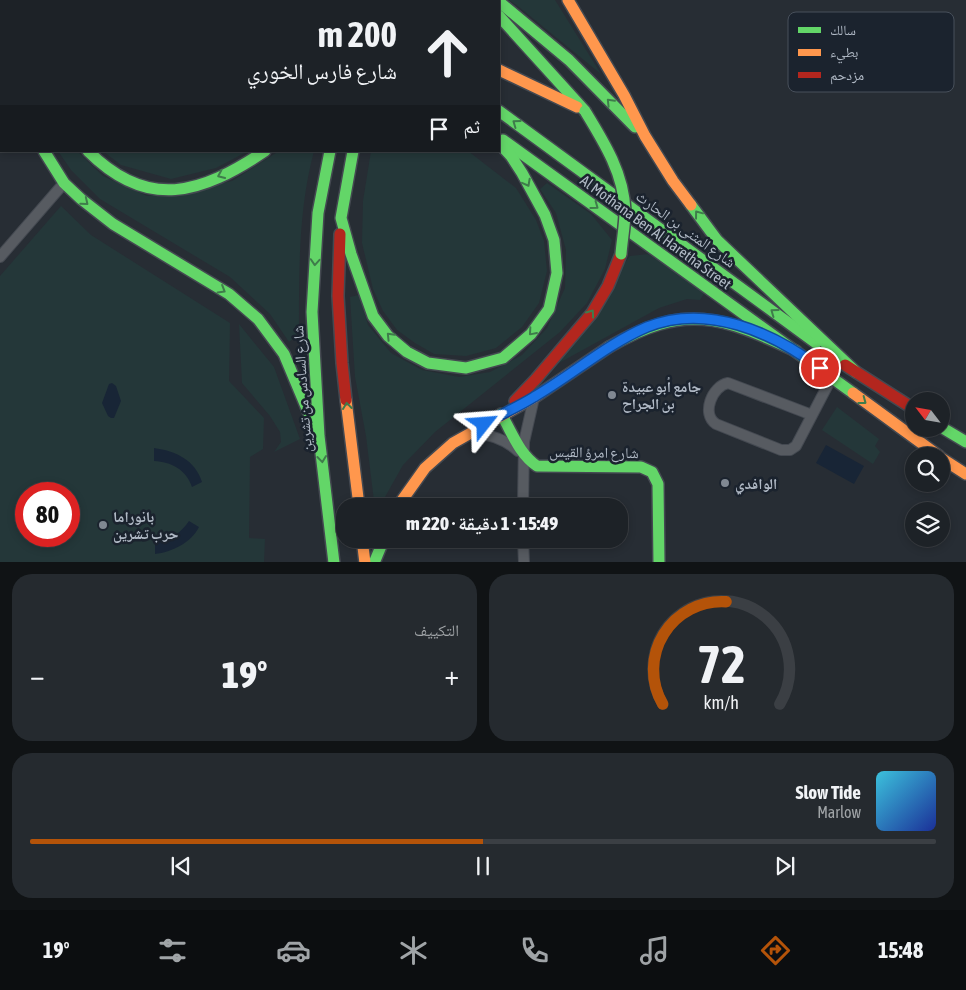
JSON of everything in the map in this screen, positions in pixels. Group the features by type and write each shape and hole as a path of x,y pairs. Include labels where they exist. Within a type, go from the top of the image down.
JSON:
{"main road":[{"path":"568,0 624,95 645,136 673,181 717,240 856,372 905,403"},
{"path":"500,2 569,60 645,136"},
{"path":"500,17 585,111 613,159 620,182 625,211 621,254 608,286 592,313 536,379 501,414"},
{"path":"500,70 585,111"},
{"name":"شارع المثنى بن الحارث","path":"500,111 856,372"},
{"name":"Al Mothana Ben Al Haretha Street","path":"500,138 796,351"},
{"path":"341,218 351,254 373,316 388,336 407,352 428,363 466,368 503,358 531,334 549,310 557,274 554,240 544,215 522,173 511,156 500,145"},
{"path":"45,152 64,183 80,199 114,224 230,294 258,319 284,354 319,436"},
{"path":"89,152 95,159 116,174 138,184 165,191 191,187 219,177 265,152"},
{"name":"شارع السادس من تشرين","path":"330,152 318,213 312,312 319,436 334,562"},
{"path":"353,152 341,218 338,296 342,363 357,498"},
{"path":"403,498 429,463 467,433 534,398 629,336 648,327 680,319 710,319 728,322 748,328 796,351 926,447"},
{"path":"501,414 509,425 523,455"},
{"path":"950,432 966,442"},
{"name":"شارع امرؤ القيس","path":"523,455 532,463 543,467 640,466 652,472 658,484 659,562"},
{"path":"950,464 966,474"},
{"path":"363,548 365,562"},
{"path":"374,562 380,548"}],"street":[{"path":"0,257 64,183"},
{"path":"812,415 728,383 717,388 708,412 710,418 716,424 785,451 790,450 796,446 832,377"},
{"path":"523,498 523,455 526,428 534,398"},
{"path":"467,433 497,438 514,447 523,455"},
{"path":"523,548 524,562"}],"shaded area":[{"path":"509,0 555,0 601,74 519,7"},
{"path":"59,152 78,152 103,176 147,196 232,181 277,152 314,152 305,196 300,242 299,334 289,342 270,314 230,277 100,199 71,170"},
{"path":"104,152 246,152 216,168 171,179 121,165"},
{"path":"371,152 469,152 516,188 536,220 544,241 547,271 539,303 522,327 496,348 466,356 434,354 415,343 397,330 383,311 373,289 362,243 363,201"},
{"path":"547,183 591,214 612,240 605,269 587,303 560,332 435,432 403,465 385,497 374,498 366,436 355,377 350,297 359,295 368,325 391,353 422,370 459,377 490,372 522,355 547,328 565,288 566,250 556,213 540,189"},
{"path":"61,206 91,235 230,323 229,381 264,418 263,449 250,457 249,538 265,539 264,562 0,562 0,276"},
{"path":"648,254 705,292 700,300 687,299 659,308 539,374 630,256"},
{"path":"239,324 274,367 300,439 274,452 281,442 280,432 270,416 242,383"},
{"path":"837,407 879,439 875,446 880,452 873,464 822,430"}],"water":[{"path":"112,383 116,386 121,401 114,418 108,416 102,403 109,384"},
{"path":"826,445 864,466 854,484 816,463"},
{"path":"154,448 170,451 190,462 199,474 202,482 192,487 182,471 172,465 154,461"},
{"path":"189,521 199,527 191,538 174,549 155,554 155,542 166,540 175,535"}],"traffic: fast":[{"path":"500,2 569,60 635,127"},
{"path":"500,17 585,111"},
{"path":"585,111 612,159 621,184 625,211 621,254"},
{"path":"500,112 816,343"},
{"path":"503,140 853,393"},
{"path":"353,152 341,218 351,254 373,316 388,336 407,352 428,363 466,368 503,358 531,334 549,309 557,273 554,240 545,215 522,173 511,156 500,144"},
{"path":"45,152 64,183 81,199 113,224 229,294 258,319 284,354 313,423"},
{"path":"89,152 110,170 132,182 153,189 175,190 197,186 219,178 263,152"},
{"path":"330,152 318,213 312,312 319,436 334,562"},
{"path":"691,205 717,240 856,372"},
{"path":"609,347 636,333 660,324 703,319 746,329 796,351"},
{"path":"501,414 516,442 525,455 537,466 641,467 652,472 658,484 659,562"},
{"path":"950,432 966,442"},
{"path":"374,562 380,548"}],"traffic: slow":[{"path":"568,0 624,95 645,136 673,181 691,205"},
{"path":"500,70 577,107"},
{"path":"404,498 425,468 453,443 535,397 609,347"},
{"path":"853,393 927,447"},
{"path":"346,400 358,498"},
{"path":"950,464 966,474"},
{"path":"363,548 365,562"}],"traffic: jam":[{"path":"340,234 338,296 346,400"},
{"path":"515,401 592,313 608,286 621,254"},
{"path":"845,365 905,403"}],"place":[{"name":"جامع أبو عبيدة بن الجراح","path":"612,395"},
{"name":"الوافدي","path":"725,483"},
{"name":"بانوراما حرب تشرين","path":"103,525"}],"route":[{"path":"484,424 534,398 629,336 648,327 680,319 710,319 748,328 796,351 820,368"}]}
